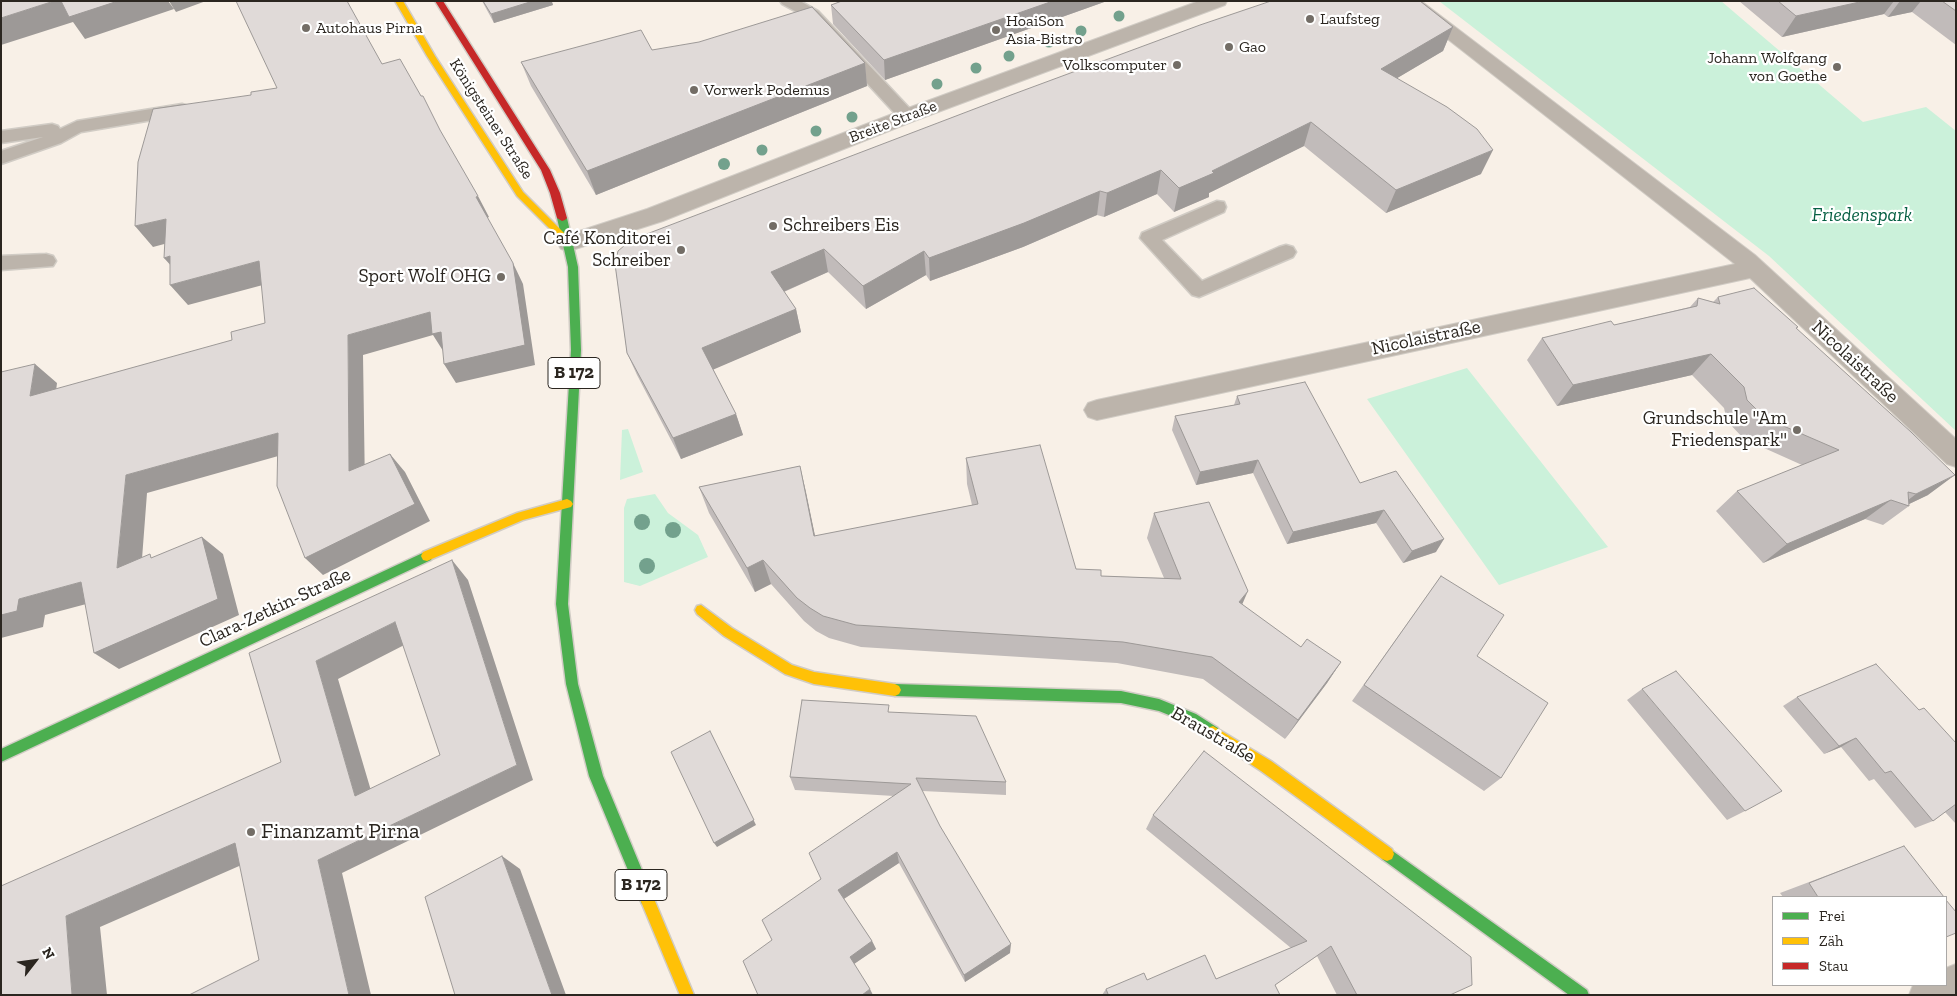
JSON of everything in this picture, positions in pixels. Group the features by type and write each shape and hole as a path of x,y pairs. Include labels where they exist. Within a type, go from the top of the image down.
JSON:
{"main road":[{"name":"Königsteiner Straße","path":"399,1 520,194 569,243"},
{"name":"Königsteiner Straße","path":"439,1 545,170 569,243 573,267 576,350 567,504"},
{"name":"Clara-Zetkin-Straße","path":"1,756 457,542 521,516 567,504"},
{"name":"B 172","path":"567,504 562,604 572,684 596,776 687,995"},
{"name":"Braustraße","path":"701,610 728,632 761,654 789,670 814,678 890,690 1121,697 1159,704 1191,718 1266,766 1568,991"}],"street":[{"name":"Breite Straße","path":"569,243 655,215 907,116 1218,1"},
{"name":"Nicolaistraße","path":"1408,1 1755,268 1956,456"},
{"name":"Nicolaistraße","path":"1097,410 1755,268"},
{"path":"1927,995 1956,982"}],"lane":[{"path":"788,1 812,14 907,116"},
{"path":"1,137 173,113 201,106"},
{"path":"1,158 55,139 77,127"},
{"path":"1217,207 1149,238 1199,290 1286,252"},
{"path":"1,263 46,260"}],"green space":[{"name":"Friedenspark","path":"1439,1 1721,1 1863,122 1926,107 1956,131 1956,431 1769,256"},
{"path":"1467,368 1608,547 1499,585 1367,399"},
{"path":"628,429 643,472 620,480 622,430"},
{"path":"655,494 668,513 698,535 708,557 640,586 624,582 624,508 627,499"}],"building":[{"path":"1,1 54,1 1,18"},
{"path":"61,1 118,1 69,17"},
{"path":"236,1 347,1 382,64 400,59 421,96 423,96 513,263 525,345 444,364 441,332 432,334 430,312 348,335 349,471 390,454 415,504 305,558 277,486 278,433 126,475 117,568 150,554 151,558 202,537 218,599 94,653 81,582 19,599 17,611 1,615 1,372 35,364 30,396 232,340 231,332 265,323 259,261 170,285 170,256 164,258 166,219 135,226 138,162 153,109 251,95 251,92 277,88"},
{"path":"483,1 533,1 491,14"},
{"path":"842,1 1053,1 884,60 831,5"},
{"path":"1271,1 1420,1 1453,27 1381,69 1447,107 1477,129 1493,150 1396,190 1311,122 1212,171 1214,173 1179,188 1161,170 1107,193 1100,191 1024,223 929,258 924,251 863,286 824,249 771,272 796,309 702,348 736,414 673,438 627,353 615,264 618,251 631,240 1011,95 1200,25"},
{"path":"1778,1 1864,1 1796,16"},
{"path":"1942,1 1956,1 1956,11"},
{"path":"812,7 865,63 587,171 521,62 641,30 652,50 699,42"},
{"name":"Grundschule \"Am Friedenspark\"","path":"1754,288 1911,432 1955,475 1916,494 1908,492 1909,506 1891,500 1787,544 1737,491 1839,450 1765,418 1747,400 1744,387 1711,354 1573,385 1542,338 1611,321 1614,325 1697,306 1698,298 1720,304 1718,297"},
{"path":"1305,382 1360,483 1396,471 1444,539 1412,551 1384,510 1293,532 1258,460 1200,472 1175,416 1240,404 1237,396"},
{"path":"1040,445 1076,569 1101,570 1101,576 1181,579 1154,513 1209,502 1248,591 1239,602 1301,647 1307,639 1341,662 1298,720 1212,657 1123,642 856,625 823,616 797,598 763,560 747,568 699,487 800,466 814,536 978,504 966,458"},
{"path":"452,560 517,765 318,860 349,995 189,995 259,960 235,843 66,916 72,995 1,995 1,886 281,762 249,653","holes":["395,622 440,755 355,796 316,661"]},
{"path":"1441,576 1504,615 1477,656 1548,703 1501,778 1364,685"},
{"path":"1876,664 1919,710 1924,708 1956,743 1956,804 1933,821 1891,771 1885,773 1856,738 1839,746 1797,697"},
{"path":"1676,671 1782,791 1745,811 1642,689"},
{"path":"802,700 889,705 888,712 976,716 1006,782 916,778 940,826 1011,944 964,975 897,852 838,890 872,941 850,957 870,989 862,995 758,995 743,961 772,940 762,920 821,879 809,853 911,784 790,777"},
{"path":"710,731 754,820 714,843 671,752"},
{"path":"1204,751 1471,957 1472,985 1450,995 1357,995 1331,946 1275,985 1280,995 1107,995 1106,989 1144,973 1147,980 1205,955 1216,979 1307,941 1153,815"},
{"path":"1904,846 1943,896 1817,896 1809,883"},
{"path":"502,856 552,995 455,995 425,897"},
{"path":"1947,901 1956,912 1956,933 1947,937"}],"traffic: fast":[{"path":"562,218 573,267 576,350 562,604 572,684 596,776 647,899"},
{"path":"1,756 427,556"},
{"path":"895,690 1121,697 1159,705 1191,718 1213,732"},
{"path":"1387,854 1582,995"}],"traffic: slow":[{"path":"399,1 431,56 520,194 568,242"},
{"path":"427,556 521,516 567,504"},
{"path":"701,610 728,632 789,670 814,678 895,690"},
{"path":"1213,732 1266,766 1387,854"},
{"path":"647,899 687,995"}],"traffic: jam":[{"path":"439,1 545,170 555,193 562,218"}],"place":[{"name":"Laufsteg","path":"1310,19"},
{"name":"Autohaus Pirna","path":"306,28"},
{"name":"HoaiSon Asia-Bistro","path":"996,30"},
{"name":"Gao","path":"1229,47"},
{"name":"Volkscomputer","path":"1177,65"},
{"name":"Johann Wolfgang von Goethe","path":"1837,67"},
{"name":"Vorwerk Podemus","path":"694,90"},
{"name":"Schreibers Eis","path":"773,226"},
{"name":"Café Konditorei Schreiber","path":"681,250"},
{"name":"Sport Wolf OHG","path":"501,277"},
{"name":"Grundschule \"Am Friedenspark\"","path":"1797,430"},
{"name":"Finanzamt Pirna","path":"251,832"}]}
